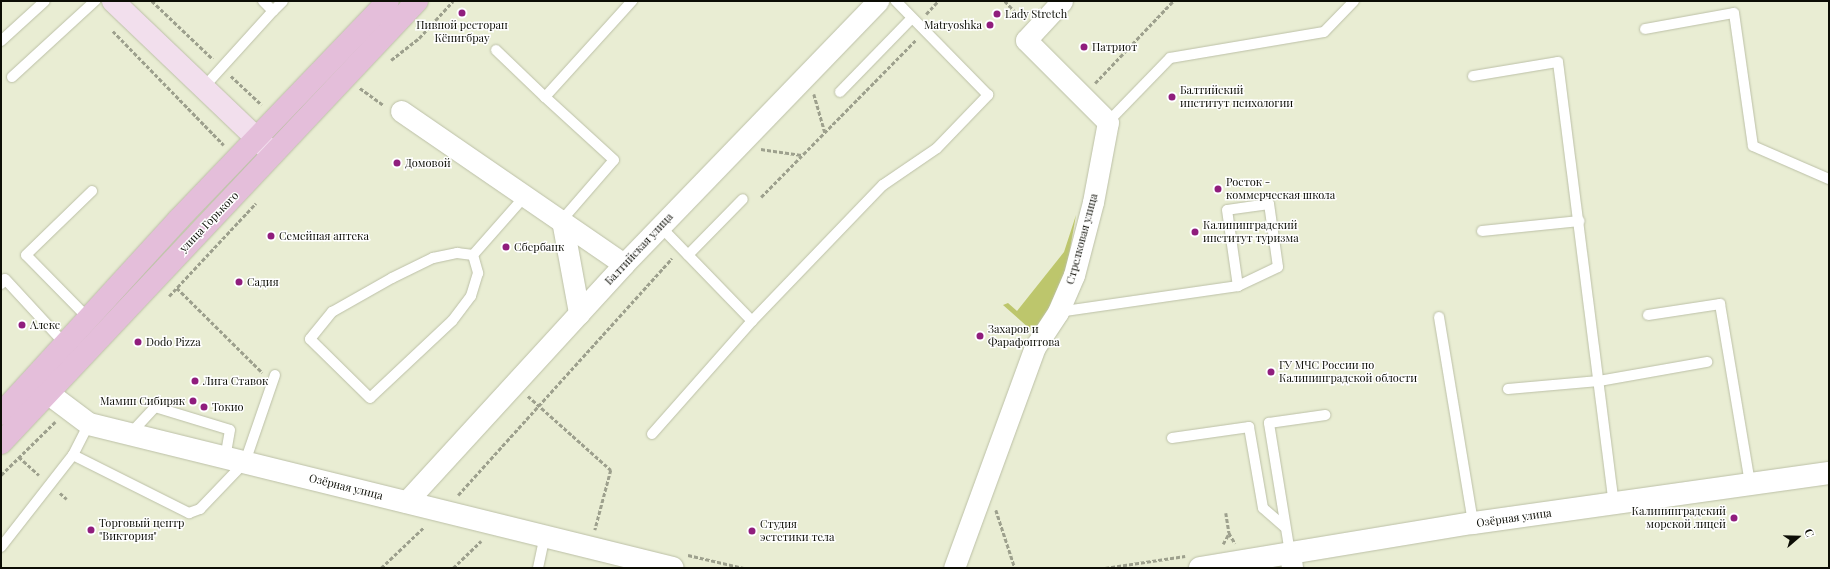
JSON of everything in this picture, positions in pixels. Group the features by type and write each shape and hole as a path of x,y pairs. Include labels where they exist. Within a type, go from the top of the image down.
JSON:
{"main road":[{"path":"113,1 273,154"},
{"name":"улица Горького","path":"1,443 40,388 65,344 388,1"},
{"name":"улица Горького","path":"1,414 40,388 273,154 417,1"}],"street":[{"name":"Балтийская улица","path":"406,502 515,385 624,264 878,1"},
{"path":"1062,1 1026,40 1108,122"},
{"path":"400,111 562,220 624,264"},
{"name":"Стрелковая улица","path":"954,568 988,479 1035,346 1058,312 1084,239 1108,122"},
{"path":"562,220 579,313"},
{"name":"Озёрная улица","path":"40,388 89,424 673,568"},
{"name":"Озёрная улица","path":"1200,568 1291,560 1473,523 1829,473"}],"lane":[{"path":"1,41 45,1"},
{"path":"12,77 95,1"},
{"path":"263,1 273,11"},
{"path":"204,88 283,1"},
{"path":"544,96 632,1"},
{"path":"652,434 752,321 883,185 937,148 988,95 911,19 896,1"},
{"path":"1108,122 1170,58 1324,32 1354,1"},
{"path":"1645,29 1734,13 1753,146 1829,179"},
{"path":"840,92 911,19"},
{"path":"496,50 614,160 562,220"},
{"path":"1473,76 1558,62 1614,504"},
{"path":"88,318 26,255 92,191"},
{"path":"473,255 525,196"},
{"path":"688,255 743,199"},
{"path":"1058,312 1238,286 1278,267 1269,204 1227,210 1238,286"},
{"path":"1482,231 1579,221"},
{"path":"660,226 752,321"},
{"path":"457,253 473,255 478,273 471,296 452,321 370,398 310,339 332,312 392,278 433,258 457,253"},
{"path":"1,284 5,280 65,344"},
{"path":"1648,315 1720,304 1750,484"},
{"path":"1439,317 1473,523"},
{"path":"1508,389 1599,381 1707,362"},
{"path":"73,455 189,513 200,509 235,460 274,378"},
{"path":"130,434 155,407 230,430 235,460"},
{"path":"1291,560 1284,526 1268,423 1325,416"},
{"path":"1,547 73,455 89,424"},
{"path":"1172,438 1249,427 1263,508 1284,526"},
{"path":"538,568 545,536"}],"path":[{"path":"419,38 453,1"},
{"path":"761,197 917,39 922,29 926,14 938,1"},
{"path":"1083,97 1173,1"},
{"path":"111,29 226,146 225,152"},
{"path":"359,88 379,104 400,111"},
{"path":"812,88 825,132"},
{"path":"756,148 802,155"},
{"path":"177,288 274,378"},
{"path":"515,385 610,470 594,534"},
{"path":"1,475 57,419"},
{"path":"988,479 1015,568"},
{"path":"1226,513 1229,533 1239,548"},
{"path":"381,568 426,525"},
{"path":"453,568 484,539"}],"green space":[{"path":"1076,215 1067,267 1048,310 1038,326 1030,329 1003,305 1008,303 1017,311 1064,252"}],"place":[{"name":"Пивной ресторан Кёнигбрау","path":"462,13"},
{"name":"Lady Stretch","path":"997,14"},
{"name":"Matryoshka","path":"990,25"},
{"name":"Патриот","path":"1084,47"},
{"name":"Балтийский институт психологии","path":"1172,97"},
{"name":"Домовой","path":"397,163"},
{"name":"Росток - коммерческая школа","path":"1218,189"},
{"name":"Калининградский институт туризма","path":"1195,232"},
{"name":"Семейная аптека","path":"271,236"},
{"name":"Сбербанк","path":"506,247"},
{"name":"Садия","path":"239,282"},
{"name":"Алекс","path":"22,325"},
{"name":"Захаров и Фарафонтова","path":"980,336"},
{"name":"Dodo Pizza","path":"138,342"},
{"name":"ГУ МЧС России по Калининградской облости","path":"1271,372"},
{"name":"Лига Ставок","path":"195,381"},
{"name":"Мамин Сибиряк","path":"193,401"},
{"name":"Токио","path":"204,407"},
{"name":"Калининградский морской лицей","path":"1734,518"},
{"name":"Торговый центр \"Виктория\"","path":"91,530"},
{"name":"Студия эстетики тела","path":"752,531"}]}
